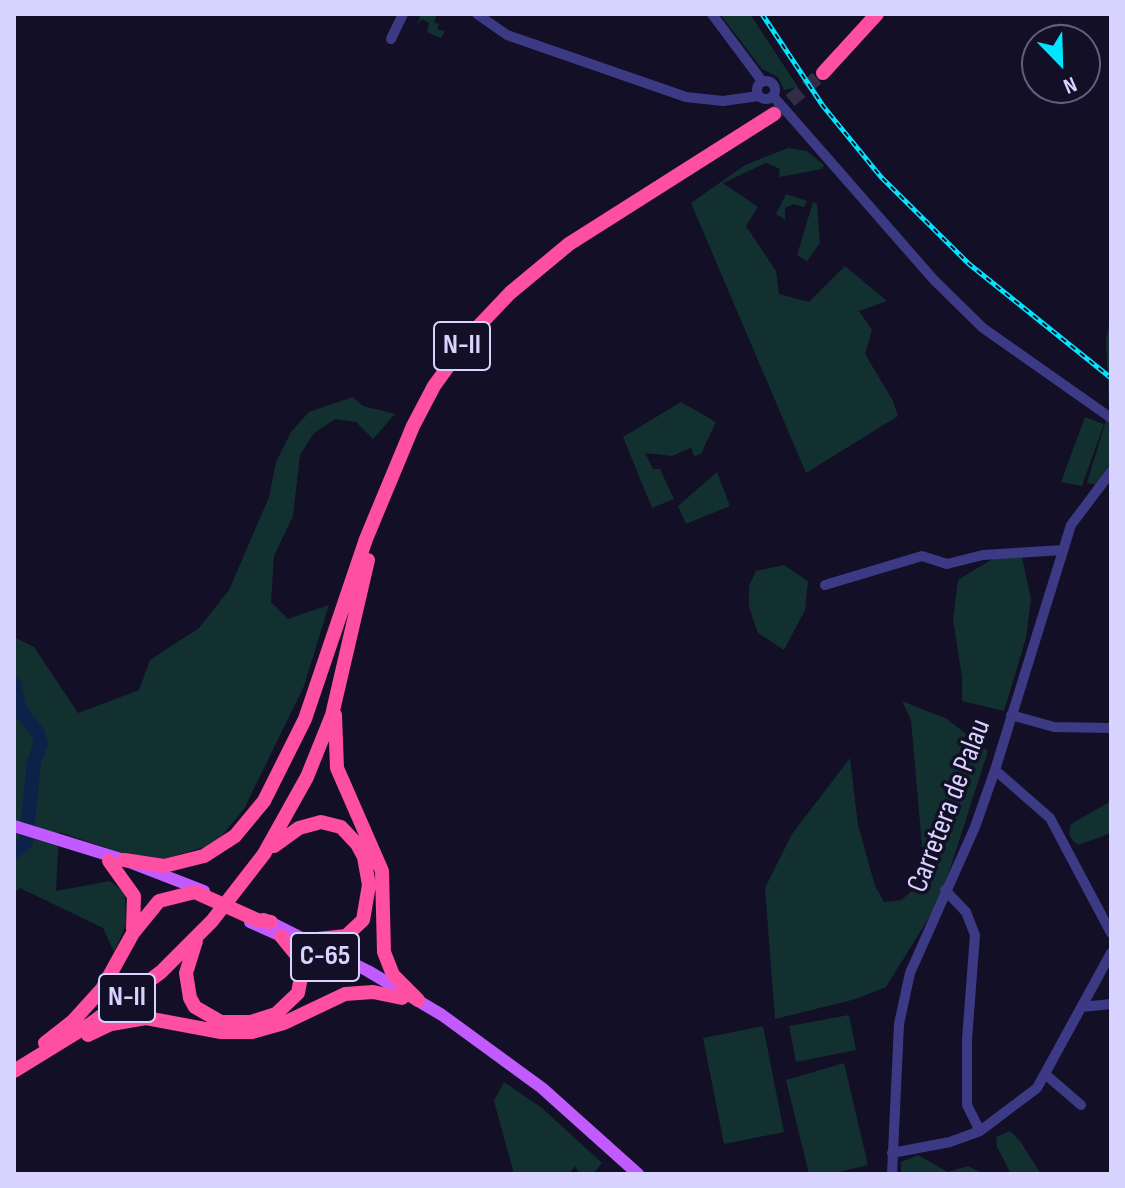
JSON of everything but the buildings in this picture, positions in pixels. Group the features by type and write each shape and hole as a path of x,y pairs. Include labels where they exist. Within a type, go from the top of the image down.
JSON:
{"highway":[{"path":"823,73 877,14"},
{"name":"N-II","path":"14,1071 137,991 199,935 264,854 307,777 335,704 381,505 413,426 434,386 473,332 551,256 774,114"},
{"path":"116,861 161,866 198,858 233,838 261,805 305,719 381,505"},
{"path":"335,704 337,768 382,871 384,952 393,975 418,1000"},
{"path":"264,854 299,828 321,822 341,827 357,844 369,885 363,920 346,936 308,940"},
{"path":"116,861 134,896 133,933"},
{"path":"14,1063 54,1037 88,1006 113,971 133,933 159,901 195,892 257,920 271,922"},
{"path":"199,935 186,973 190,998 211,1019 234,1023 251,1022 276,1014 298,993 302,972 299,958 281,936"},
{"path":"47,1052 130,1018 167,1019 236,1034 267,1029 345,994 373,992 402,998"}],"main road":[{"name":"C-65","path":"14,826 82,848 271,922 418,1000 559,1102 638,1174"},
{"name":"C-65","path":"116,861 281,936 460,1029"}],"street":[{"path":"391,39 403,14"},
{"path":"477,14 507,35 686,97 723,101 773,96"},
{"path":"712,14 762,81 773,84 773,96 934,280 983,328 1111,418"},
{"path":"759,96 757,88 762,81"},
{"name":"Carretera de Palau","path":"892,1174 902,1010 910,973 975,827 1071,525 1111,472"},
{"path":"825,585 922,556 947,564 983,555 1063,550"},
{"path":"1011,715 1054,727 1111,728"},
{"path":"995,770 1050,818 1111,933"},
{"path":"945,890 966,912 975,935 967,1039 967,1105 980,1131"},
{"path":"892,1153 950,1142 980,1131 1037,1088 1111,953"},
{"path":"1082,1007 1111,1004"},
{"path":"1045,1074 1081,1105"}],"green space":[{"path":"416,14 437,14 434,22 439,24 437,29 445,31 441,38 427,32 429,23 422,19 417,25 420,17"},
{"path":"720,14 750,14 798,87 784,90 778,77 762,69"},
{"path":"788,148 807,151 824,165 822,169 779,177 780,169 766,163 723,183 758,207 746,226 776,271 779,294 809,302 845,266 887,301 859,311 872,330 865,354 893,401 898,416 806,473 691,203 745,165"},
{"path":"786,194 807,201 804,207 793,204 785,208 785,220 776,214"},
{"path":"813,202 817,204 820,243 807,261 797,255"},
{"path":"1111,316 1111,464 1097,485 1087,483 1109,410 1106,339"},
{"path":"353,397 363,406 395,414 373,439 356,422 335,419 314,433 300,455 293,516 274,556 271,602 288,619 329,605 304,686 244,809 215,844 160,860 125,854 59,832 56,891 110,881 125,893 126,925 114,952 103,928 20,888 14,893 14,637 34,647 78,713 139,690 150,660 199,628 229,590 269,497 276,462 291,432 309,412"},
{"path":"681,402 716,422 701,454 694,456 691,448 672,456 645,453 653,469 660,469 674,499 652,508 623,437"},
{"path":"1085,417 1104,424 1082,486 1061,482"},
{"path":"717,472 730,506 686,524 678,506"},
{"path":"999,555 1022,557 1031,599 1026,638 1004,711 962,701 962,677 953,619 958,580"},
{"path":"784,565 808,581 805,610 784,650 758,633 749,607 749,586 756,571"},
{"path":"902,701 947,719 988,751 940,900 886,987 856,999 775,1019 765,888 792,834 850,758 858,825 875,886 884,902 901,900 925,880 911,720"},
{"path":"1111,801 1111,833 1078,845 1073,841 1069,834 1071,824"},
{"path":"849,1015 856,1050 796,1062 789,1026"},
{"path":"763,1026 784,1132 724,1144 703,1038"},
{"path":"844,1063 868,1165 831,1174 809,1174 786,1080"},
{"path":"504,1082 542,1108 602,1163 593,1174 579,1174 575,1166 569,1174 514,1174 494,1101"},
{"path":"1010,1131 1041,1174 1011,1174 997,1147 996,1137"},
{"path":"918,1155 948,1172 968,1166 984,1174 901,1174 901,1162"}],"waterway":[{"path":"14,684 21,712 37,731 41,743 34,762 26,842 14,852"}],"tunnel":[{"path":"774,114 823,73"}],"railway":[{"path":"762,14 823,106 881,177 969,264 1111,378"}]}
